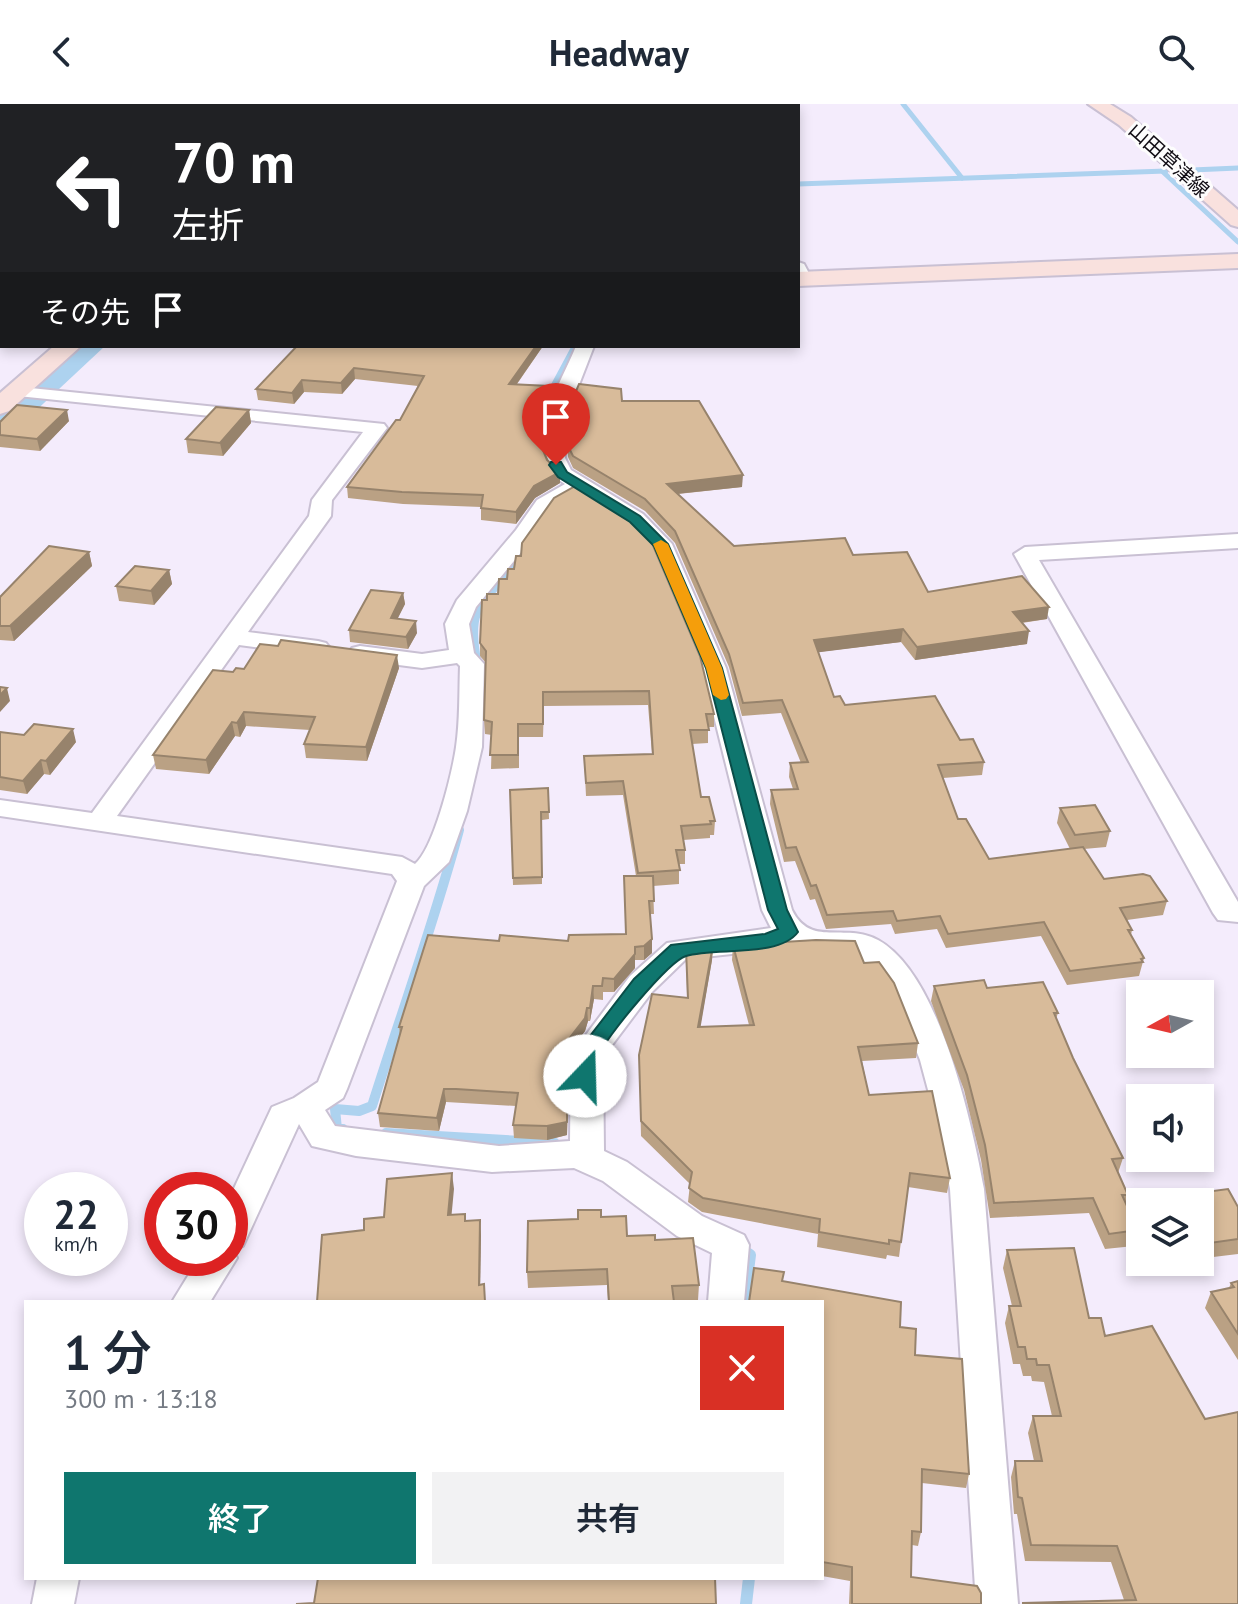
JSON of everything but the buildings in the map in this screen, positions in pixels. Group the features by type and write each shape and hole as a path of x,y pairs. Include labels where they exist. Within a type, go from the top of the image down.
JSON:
{"street":[{"name":"山田草津線","path":"1097,104 1125,121 1238,221"},
{"path":"800,275 1238,261"},
{"path":"9,398 67,348"},
{"path":"584,348 551,422 549,444 556,465 578,485 635,519 661,544 714,668 777,910 789,932 803,939 851,942 871,948 900,978 936,1063 958,1131 967,1189 997,1604"},
{"path":"9,398 377,428 322,500 320,516 99,822"},
{"path":"248,1196 284,1116 306,1107 331,1089 411,881 435,862 453,811 469,747 472,664 462,655 457,624 465,605 524,534 544,504 578,485"},
{"path":"1238,541 1025,554 1228,913 1238,912"},
{"path":"232,637 422,661 462,655"},
{"path":"0,808 402,866 411,881"},
{"path":"587,1159 587,1055 641,984 678,950 768,940 789,932"},
{"path":"306,1107 324,1137 356,1145 450,1151 503,1159 572,1154 603,1164 688,1227 731,1245 726,1300"},
{"path":"191,1300 207,1276"},
{"path":"53,1604 58,1580"}],"waterway":[{"path":"903,104 962,178"},
{"path":"1192,170 1238,168"},
{"path":"800,184 1162,171"},
{"path":"1162,171 1238,242"},
{"path":"0,424 86,348"},
{"path":"545,402 574,348"},
{"path":"478,666 474,633 478,611 514,568"},
{"path":"343,1129 337,1129 335,1109 359,1111 372,1106 459,830"},
{"path":"386,1133 555,1143"},
{"path":"739,1248 750,1255 744,1300"},
{"path":"746,1604 749,1580"}],"slow traffic":[{"path":"661,544 714,668 721,695"}],"route":[{"path":"556,465 563,474 635,519 661,544 714,668 777,910 789,932 768,940 678,950 641,984 587,1055 585,1076"}]}
